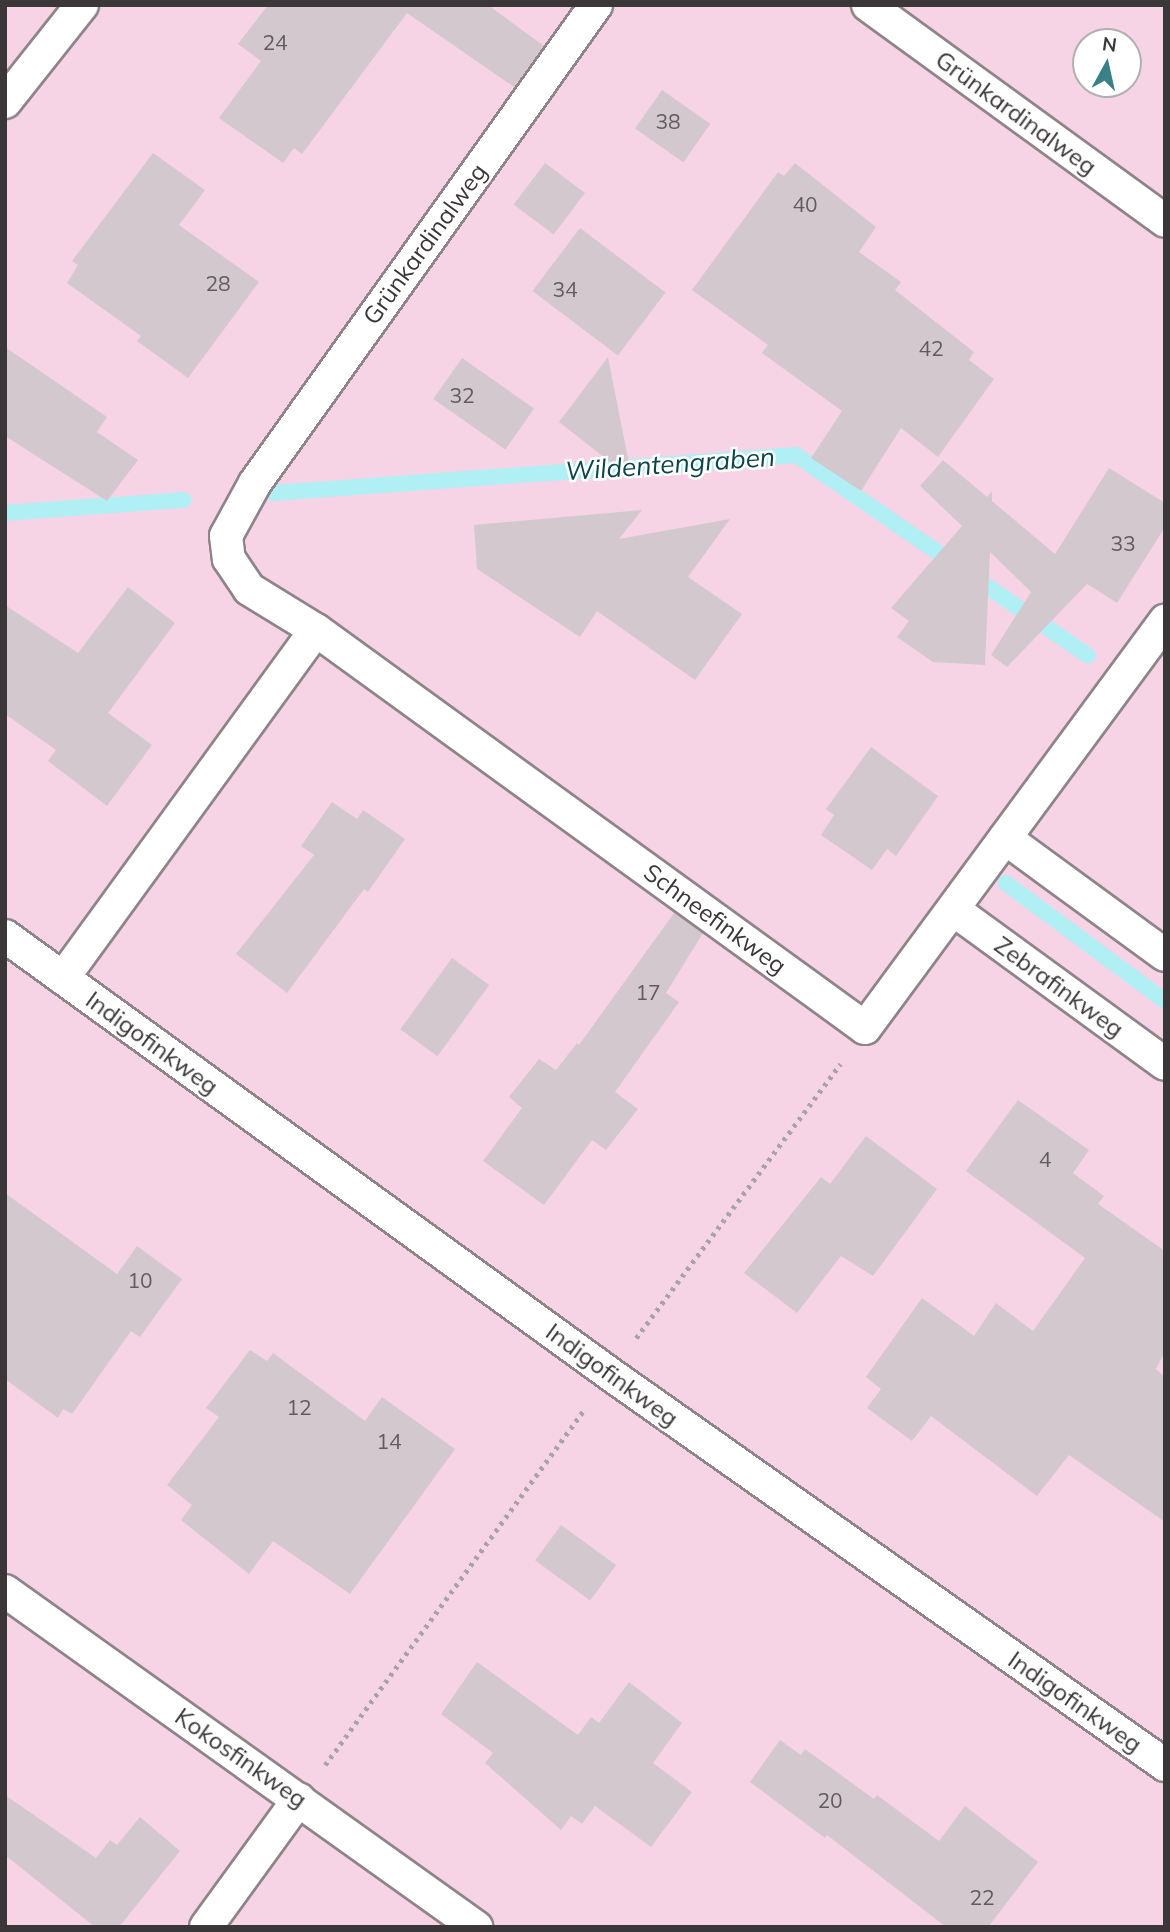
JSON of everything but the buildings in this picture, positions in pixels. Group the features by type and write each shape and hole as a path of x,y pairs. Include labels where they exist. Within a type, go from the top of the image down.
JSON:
{"lane":[{"path":"5,102 82,5"},
{"name":"Grünkardinalweg","path":"255,483 596,5"},
{"name":"Grünkardinalweg","path":"868,5 1165,221"},
{"name":"Schneefinkweg","path":"255,483 226,536 229,559 249,589 316,630 865,1027 1165,621"},
{"name":"Indigofinkweg","path":"63,978 316,630"},
{"path":"1005,838 1165,955"},
{"name":"Zebrafinkweg","path":"954,910 1165,1064"},
{"name":"Indigofinkweg","path":"5,936 610,1374 1165,1765"},
{"name":"Kokosfinkweg","path":"5,1591 476,1927"},
{"path":"206,1927 299,1800"}],"shaded area":[{"path":"5,5 1165,5 1165,1927 5,1927"}],"waterway":[{"name":"Wildentengraben","path":"274,493 796,455 1088,656"},
{"name":"Wildentengraben","path":"5,513 184,500"},
{"name":"Wildentengraben","path":"1006,883 1165,1001"}]}
